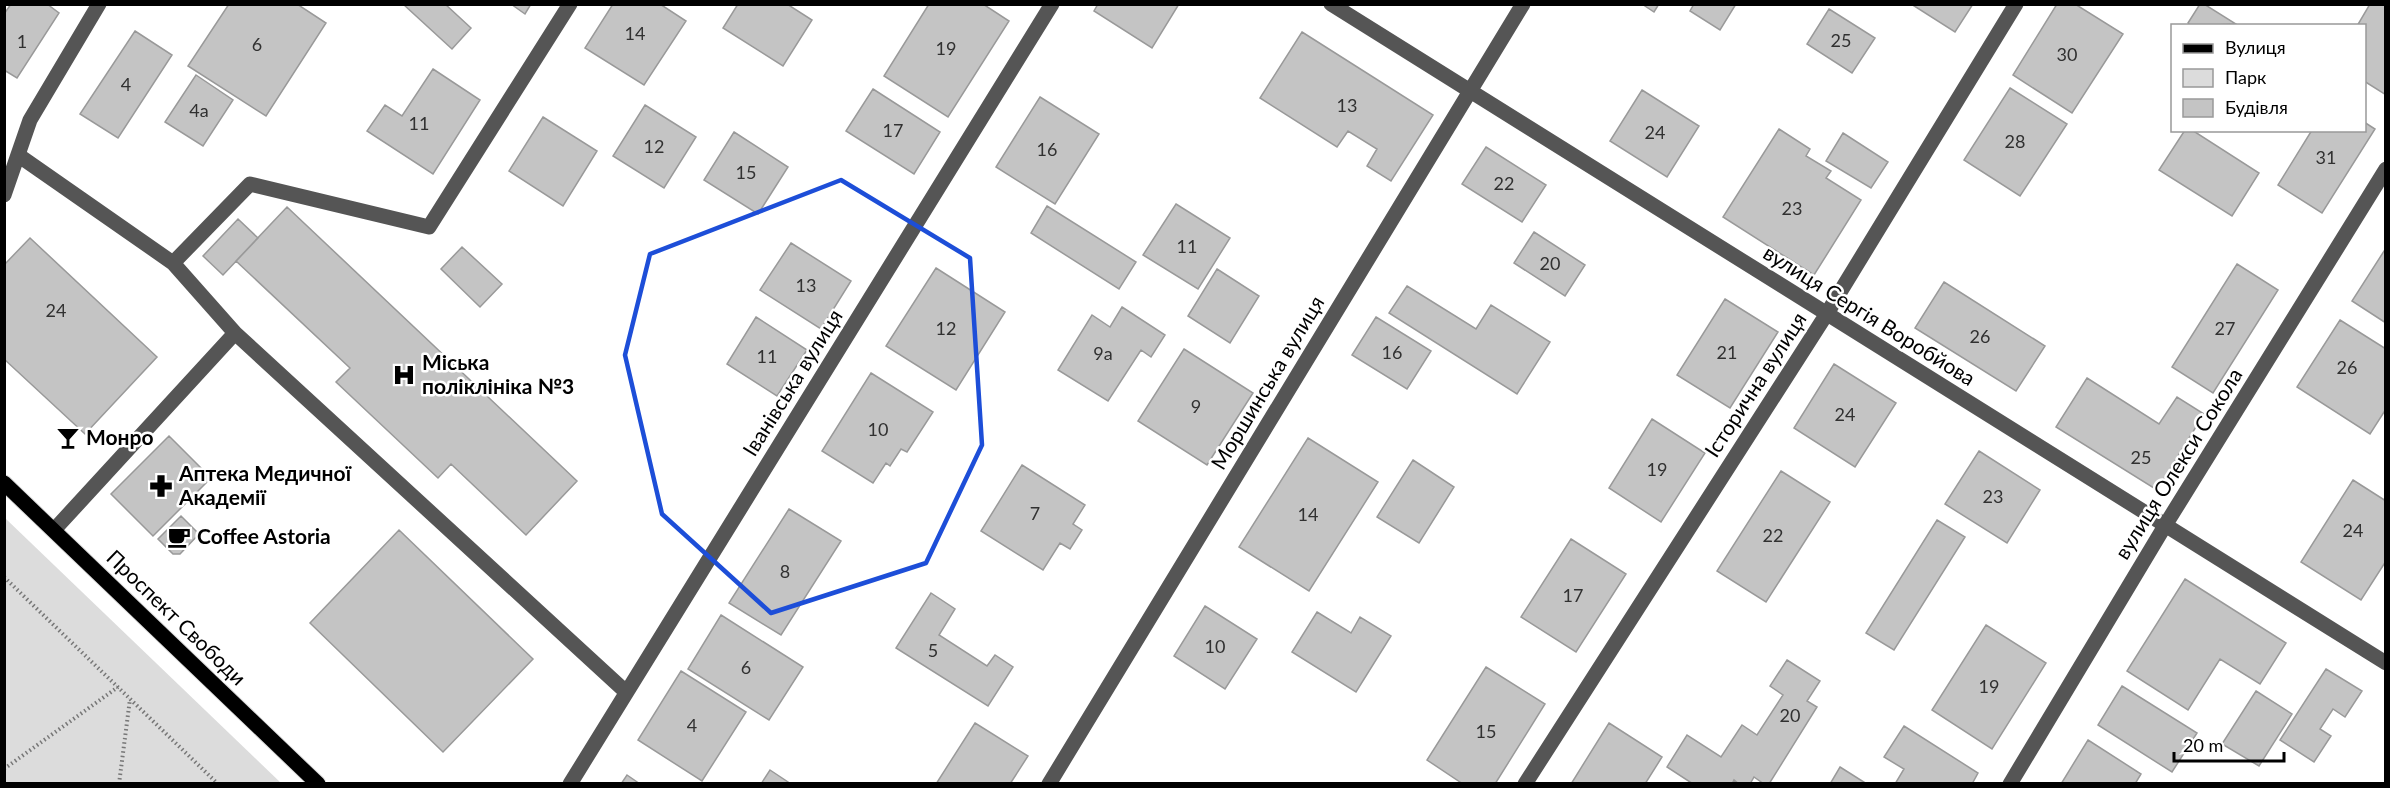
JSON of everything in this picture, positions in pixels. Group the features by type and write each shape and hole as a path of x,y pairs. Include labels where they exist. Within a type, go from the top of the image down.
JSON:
{"main road":[{"name":"Проспект Свободи","path":"4,483 318,783"}],"street":[{"path":"4,195 30,120 99,4"},
{"path":"173,263 250,184 429,227 570,4"},
{"name":"Іванівська вулиця","path":"570,783 1052,4"},
{"name":"вулиця Сергія Воробйова","path":"1330,4 1826,315 2166,524 2385,663"},
{"name":"Моршинська вулиця","path":"1049,783 1523,4"},
{"name":"Історична вулиця","path":"1525,783 1826,315 2016,4"},
{"path":"18,155 173,263 236,333 626,692"},
{"name":"вулиця Олекси Сокола","path":"2010,783 2166,524 2385,169"},
{"path":"54,530 236,333"}],"path":[{"path":"4,577 218,783"},
{"path":"4,769 118,687"},
{"path":"119,783 130,699"}],"highlighted area":[{"path":"841,180 970,258 982,445 926,563 771,613 662,514 625,355 650,254"}],"green space":[{"path":"5,518 281,783 5,783"}],"building":[{"path":"11,4 47,4 59,13 17,78 4,70 4,14"},
{"path":"229,4 297,4 326,23 266,116 188,66"},
{"path":"403,4 445,4 471,28 452,49"},
{"path":"511,4 531,4 525,14"},
{"path":"613,4 660,4 686,21 644,85 585,48"},
{"path":"738,4 787,4 812,20 783,66 723,28"},
{"path":"929,4 983,4 1009,21 948,117 884,76"},
{"path":"1098,4 1179,4 1152,48 1094,11"},
{"path":"1642,4 1659,4 1654,12"},
{"path":"1694,4 1736,4 1720,30 1690,11"},
{"path":"1911,4 1973,4 1955,32"},
{"path":"2057,4 2075,4 2123,34 2072,113 2013,75"},
{"path":"2200,4 2204,4 2236,24 2189,24"},
{"path":"2370,4 2386,4 2386,95 2366,82 2366,24 2358,24"},
{"path":"1829,9 1875,38 1852,73 1807,44"},
{"path":"135,31 172,55 118,138 80,114"},
{"path":"1302,32 1433,115 1391,181 1367,166 1377,149 1348,131 1337,147 1260,98"},
{"path":"433,69 480,100 433,174 367,131 385,105 402,116"},
{"path":"196,75 233,100 203,146 165,122"},
{"path":"2010,88 2067,124 2020,196 1964,160"},
{"path":"873,89 940,132 914,174 846,131"},
{"path":"1642,90 1699,126 1667,177 1610,141"},
{"path":"1040,97 1099,134 1055,204 996,167"},
{"path":"645,105 696,137 664,188 613,156"},
{"path":"543,117 597,151 563,206 509,171"},
{"path":"2366,123 2375,129 2322,213 2278,185 2311,132 2366,132"},
{"path":"1779,129 1810,149 1806,156 1831,171 1826,178 1861,200 1814,275 1723,217"},
{"path":"734,132 788,167 758,214 704,180"},
{"path":"2184,132 2195,132 2259,173 2232,216 2159,170"},
{"path":"1843,133 1888,162 1871,188 1826,161"},
{"path":"1486,147 1546,185 1522,222 1462,184"},
{"path":"1176,204 1230,238 1198,289 1143,255"},
{"path":"1047,206 1136,262 1119,289 1031,233"},
{"name":"Міська поліклініка №3","path":"287,207 577,481 526,535 451,464 438,478 336,382 350,368 236,261"},
{"path":"238,219 258,238 223,275 203,256"},
{"path":"1534,232 1585,265 1565,296 1514,263"},
{"path":"30,238 157,357 85,434 4,359 4,265"},
{"path":"791,243 851,281 821,329 760,290"},
{"path":"462,247 502,284 480,307 441,269"},
{"path":"2386,248 2386,323 2352,301"},
{"path":"2237,264 2278,290 2213,393 2172,367"},
{"path":"936,268 1005,312 956,390 886,346"},
{"path":"1217,269 1259,296 1230,343 1188,316"},
{"path":"1944,282 2045,346 2016,391 1915,328"},
{"path":"1407,286 1476,329 1491,305 1550,342 1517,394 1389,313"},
{"path":"1725,299 1778,332 1730,408 1677,375"},
{"path":"1122,307 1165,335 1151,357 1141,350 1108,401 1058,370 1092,315 1110,327"},
{"path":"756,317 807,350 777,396 727,364"},
{"path":"1376,317 1431,351 1407,389 1352,355"},
{"path":"2340,320 2386,349 2386,409 2370,434 2297,387"},
{"path":"1184,349 1253,393 1207,465 1138,421"},
{"path":"1834,364 1896,403 1855,467 1794,428"},
{"path":"871,373 933,412 907,452 901,449 890,466 886,463 873,483 822,451"},
{"path":"2087,378 2159,424 2177,397 2204,414 2157,490 2056,427"},
{"path":"1652,419 1705,453 1661,522 1609,488"},
{"name":"Аптека Медичної Академії","path":"169,436 211,478 153,536 111,494"},
{"path":"1308,438 1378,482 1309,591 1239,547"},
{"path":"1979,451 2040,490 2007,543 1945,504"},
{"path":"1413,460 1454,487 1419,543 1377,517"},
{"path":"1022,465 1085,505 1073,524 1082,530 1070,549 1060,543 1043,570 981,531"},
{"path":"1781,471 1830,502 1766,602 1717,571"},
{"path":"2353,480 2386,501 2386,561 2361,600 2301,562"},
{"path":"789,509 841,541 781,635 729,603"},
{"name":"Coffee Astoria","path":"181,516 199,534 180,554 173,554 158,539"},
{"path":"1937,520 1965,537 1894,650 1866,633"},
{"path":"399,530 533,659 443,752 310,623"},
{"path":"1571,539 1626,574 1576,652 1521,617"},
{"path":"2185,579 2286,643 2260,684 2220,659 2188,710 2127,671"},
{"path":"931,593 955,609 939,635 987,666 995,655 1013,667 988,706 896,648"},
{"path":"1205,606 1257,639 1225,689 1174,656"},
{"path":"1317,612 1351,633 1360,617 1391,636 1356,692 1292,652"},
{"path":"721,615 803,667 769,720 688,669"},
{"path":"1986,625 2046,663 1992,749 1932,710"},
{"path":"1787,660 1820,681 1807,701 1817,707 1769,784 1764,784 1754,777 1750,784 1739,784 1734,780 1732,784 1693,784 1667,767 1687,735 1721,757 1742,725 1757,735 1783,695 1770,686"},
{"path":"1486,667 1545,704 1495,784 1463,784 1427,760"},
{"path":"2326,669 2362,691 2345,717 2333,709 2320,729 2331,736 2314,762 2280,740"},
{"path":"681,671 746,712 702,781 638,740"},
{"path":"2122,686 2197,733 2172,772 2098,725"},
{"path":"2256,691 2292,714 2259,766 2222,744"},
{"path":"975,723 1028,756 1010,784 936,784"},
{"path":"1609,723 1662,757 1645,784 1571,784"},
{"path":"1904,726 1978,773 1972,784 1895,784 1904,769 1884,757"},
{"path":"2088,740 2141,774 2135,784 2061,784"},
{"path":"1840,767 1867,784 1830,784"},
{"path":"770,770 791,784 761,784"},
{"path":"627,775 640,784 621,784"}],"place":[{"name":"Міська поліклініка №3","path":"404,375"},
{"name":"Монро","path":"68,438"},
{"name":"Аптека Медичної Академії","path":"161,486"},
{"name":"Coffee Astoria","path":"179,537"}]}
